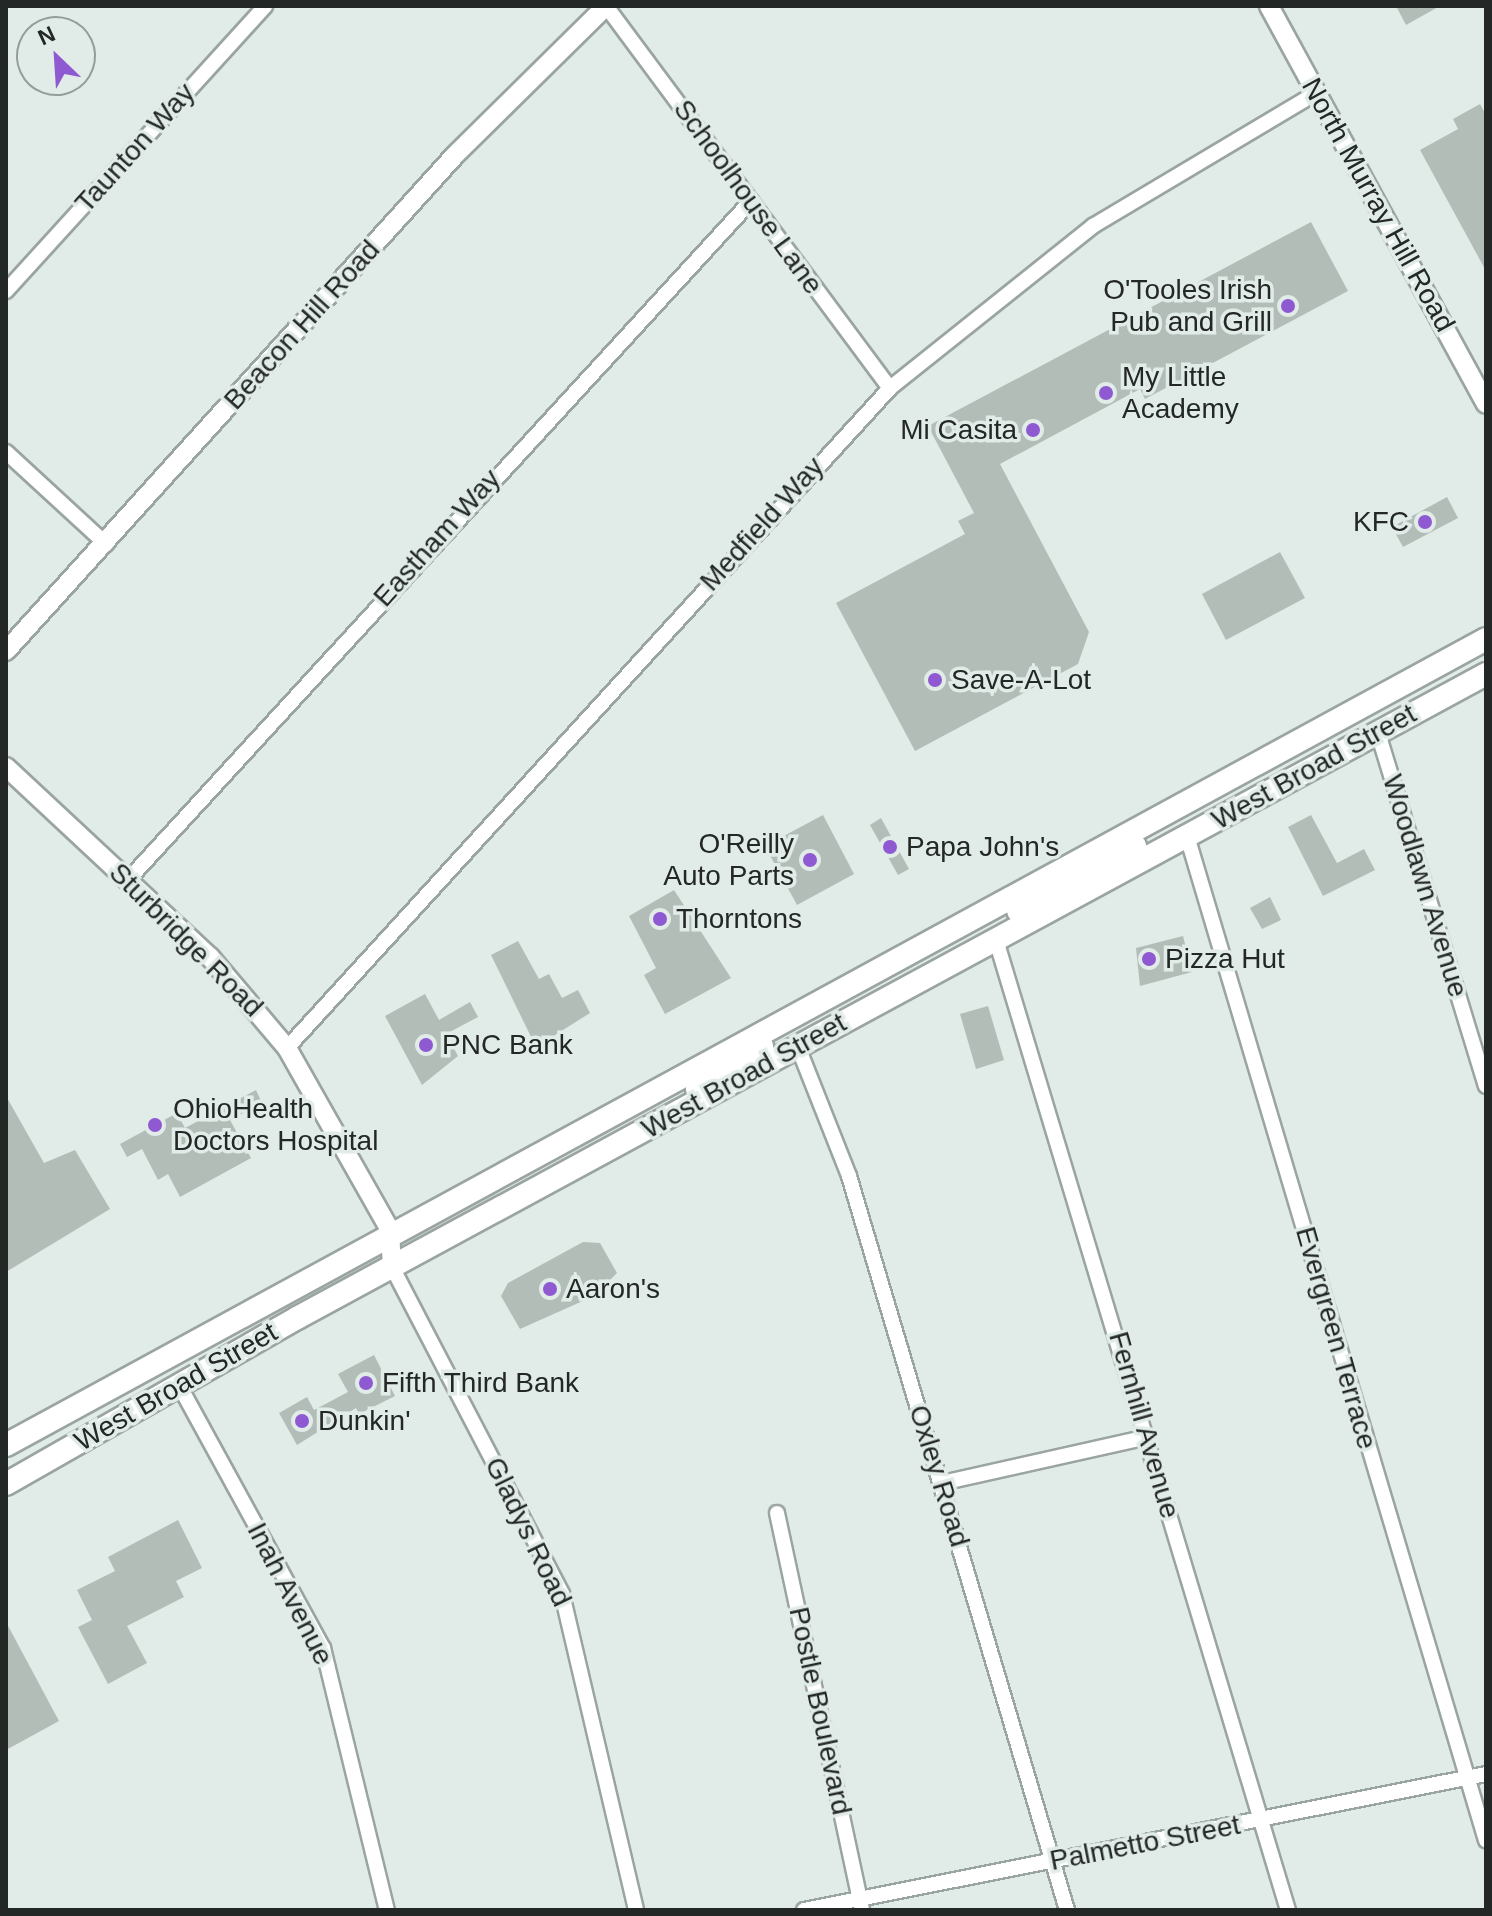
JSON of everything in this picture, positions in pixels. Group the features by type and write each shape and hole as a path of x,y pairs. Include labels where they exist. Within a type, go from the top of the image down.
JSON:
{"main road":[{"name":"West Broad Street","path":"6,1445 390,1230 1486,639"},
{"name":"West Broad Street","path":"6,1484 392,1267 1486,674"},
{"path":"996,940 1028,905 1179,822 1198,795"},
{"path":"594,1159 622,1130 794,1028 804,1007"}],"street":[{"name":"Taunton Way","path":"6,291 265,6"},
{"name":"Schoolhouse Lane","path":"606,6 890,388"},
{"name":"Beacon Hill Road","path":"6,651 456,154 606,6"},
{"name":"North Murray Hill Road","path":"1269,6 1486,404"},
{"name":"Medfield Way","path":"287,1048 890,388 1093,226 1316,93"},
{"name":"Eastham Way","path":"128,880 751,201"},
{"path":"6,452 106,544"},
{"name":"Woodlawn Avenue","path":"1378,733 1486,1086"},
{"name":"Sturbridge Road","path":"6,767 210,957 287,1048 390,1230 392,1267"},
{"name":"Evergreen Terrace","path":"1187,836 1486,1840"},
{"name":"Fernhill Avenue","path":"996,940 1288,1910"},
{"name":"Oxley Road","path":"798,1047 849,1176 1067,1910"},
{"name":"Gladys Road","path":"392,1267 562,1594 636,1910"},
{"name":"Inah Avenue","path":"179,1385 323,1648 387,1910"},
{"path":"942,1483 1147,1437"},
{"name":"Postle Boulevard","path":"777,1513 861,1905"},
{"name":"Palmetto Street","path":"804,1910 861,1905 1052,1861 1486,1774"}],"building":[{"path":"1396,6 1440,6 1406,25"},
{"path":"1480,104 1486,115 1486,271 1420,150 1458,129 1453,119"},
{"path":"1311,222 1348,291 1145,399 1140,389 1000,464 1089,632 1078,664 915,751 836,603 965,534 958,521 974,513 928,426"},
{"name":"KFC","path":"1447,497 1458,518 1403,547 1392,527"},
{"path":"1280,552 1305,598 1226,640 1202,594"},
{"name":"O'Reilly Auto Parts","path":"823,815 854,874 797,905 765,846"},
{"path":"1311,815 1337,863 1364,849 1375,870 1323,896 1288,827"},
{"name":"Papa John's","path":"881,818 909,869 898,875 870,825"},
{"path":"674,890 731,978 665,1014 644,975 656,968 629,916"},
{"path":"1270,897 1281,920 1262,929 1250,908"},
{"path":"1183,936 1192,972 1140,986 1136,948"},
{"path":"518,941 539,979 549,974 562,998 578,990 590,1013 536,1047 491,955"},
{"name":"PNC Bank","path":"425,994 439,1020 470,1002 478,1017 446,1034 458,1056 422,1085 385,1016"},
{"path":"988,1006 1004,1060 976,1069 960,1014"},
{"path":"256,1090 262,1103 230,1120 251,1158 180,1197 168,1174 158,1180 142,1149 127,1157 120,1144 177,1113 185,1128"},
{"path":"6,1096 44,1163 75,1150 110,1209 6,1272"},
{"name":"Aaron's","path":"583,1242 600,1243 617,1273 594,1296 520,1329 501,1296 508,1283"},
{"path":"374,1355 395,1396 359,1414 356,1408 297,1445 279,1413 307,1397 314,1410 348,1392 338,1374"},
{"path":"178,1520 202,1568 176,1581 184,1597 127,1626 147,1663 108,1684 78,1627 92,1620 77,1590 115,1571 108,1557"},
{"path":"6,1622 59,1721 6,1750"}],"place":[{"name":"O'Tooles Irish Pub and Grill","path":"1288,306"},
{"name":"My Little Academy","path":"1106,393"},
{"name":"Mi Casita","path":"1033,430"},
{"name":"KFC","path":"1425,522"},
{"name":"Save-A-Lot","path":"935,680"},
{"name":"Papa John's","path":"890,847"},
{"name":"O'Reilly Auto Parts","path":"810,860"},
{"name":"Thorntons","path":"660,919"},
{"name":"Pizza Hut","path":"1149,959"},
{"name":"PNC Bank","path":"426,1045"},
{"name":"OhioHealth Doctors Hospital","path":"155,1125"},
{"name":"Aaron's","path":"550,1289"},
{"name":"Fifth Third Bank","path":"366,1383"},
{"name":"Dunkin'","path":"302,1421"}]}
